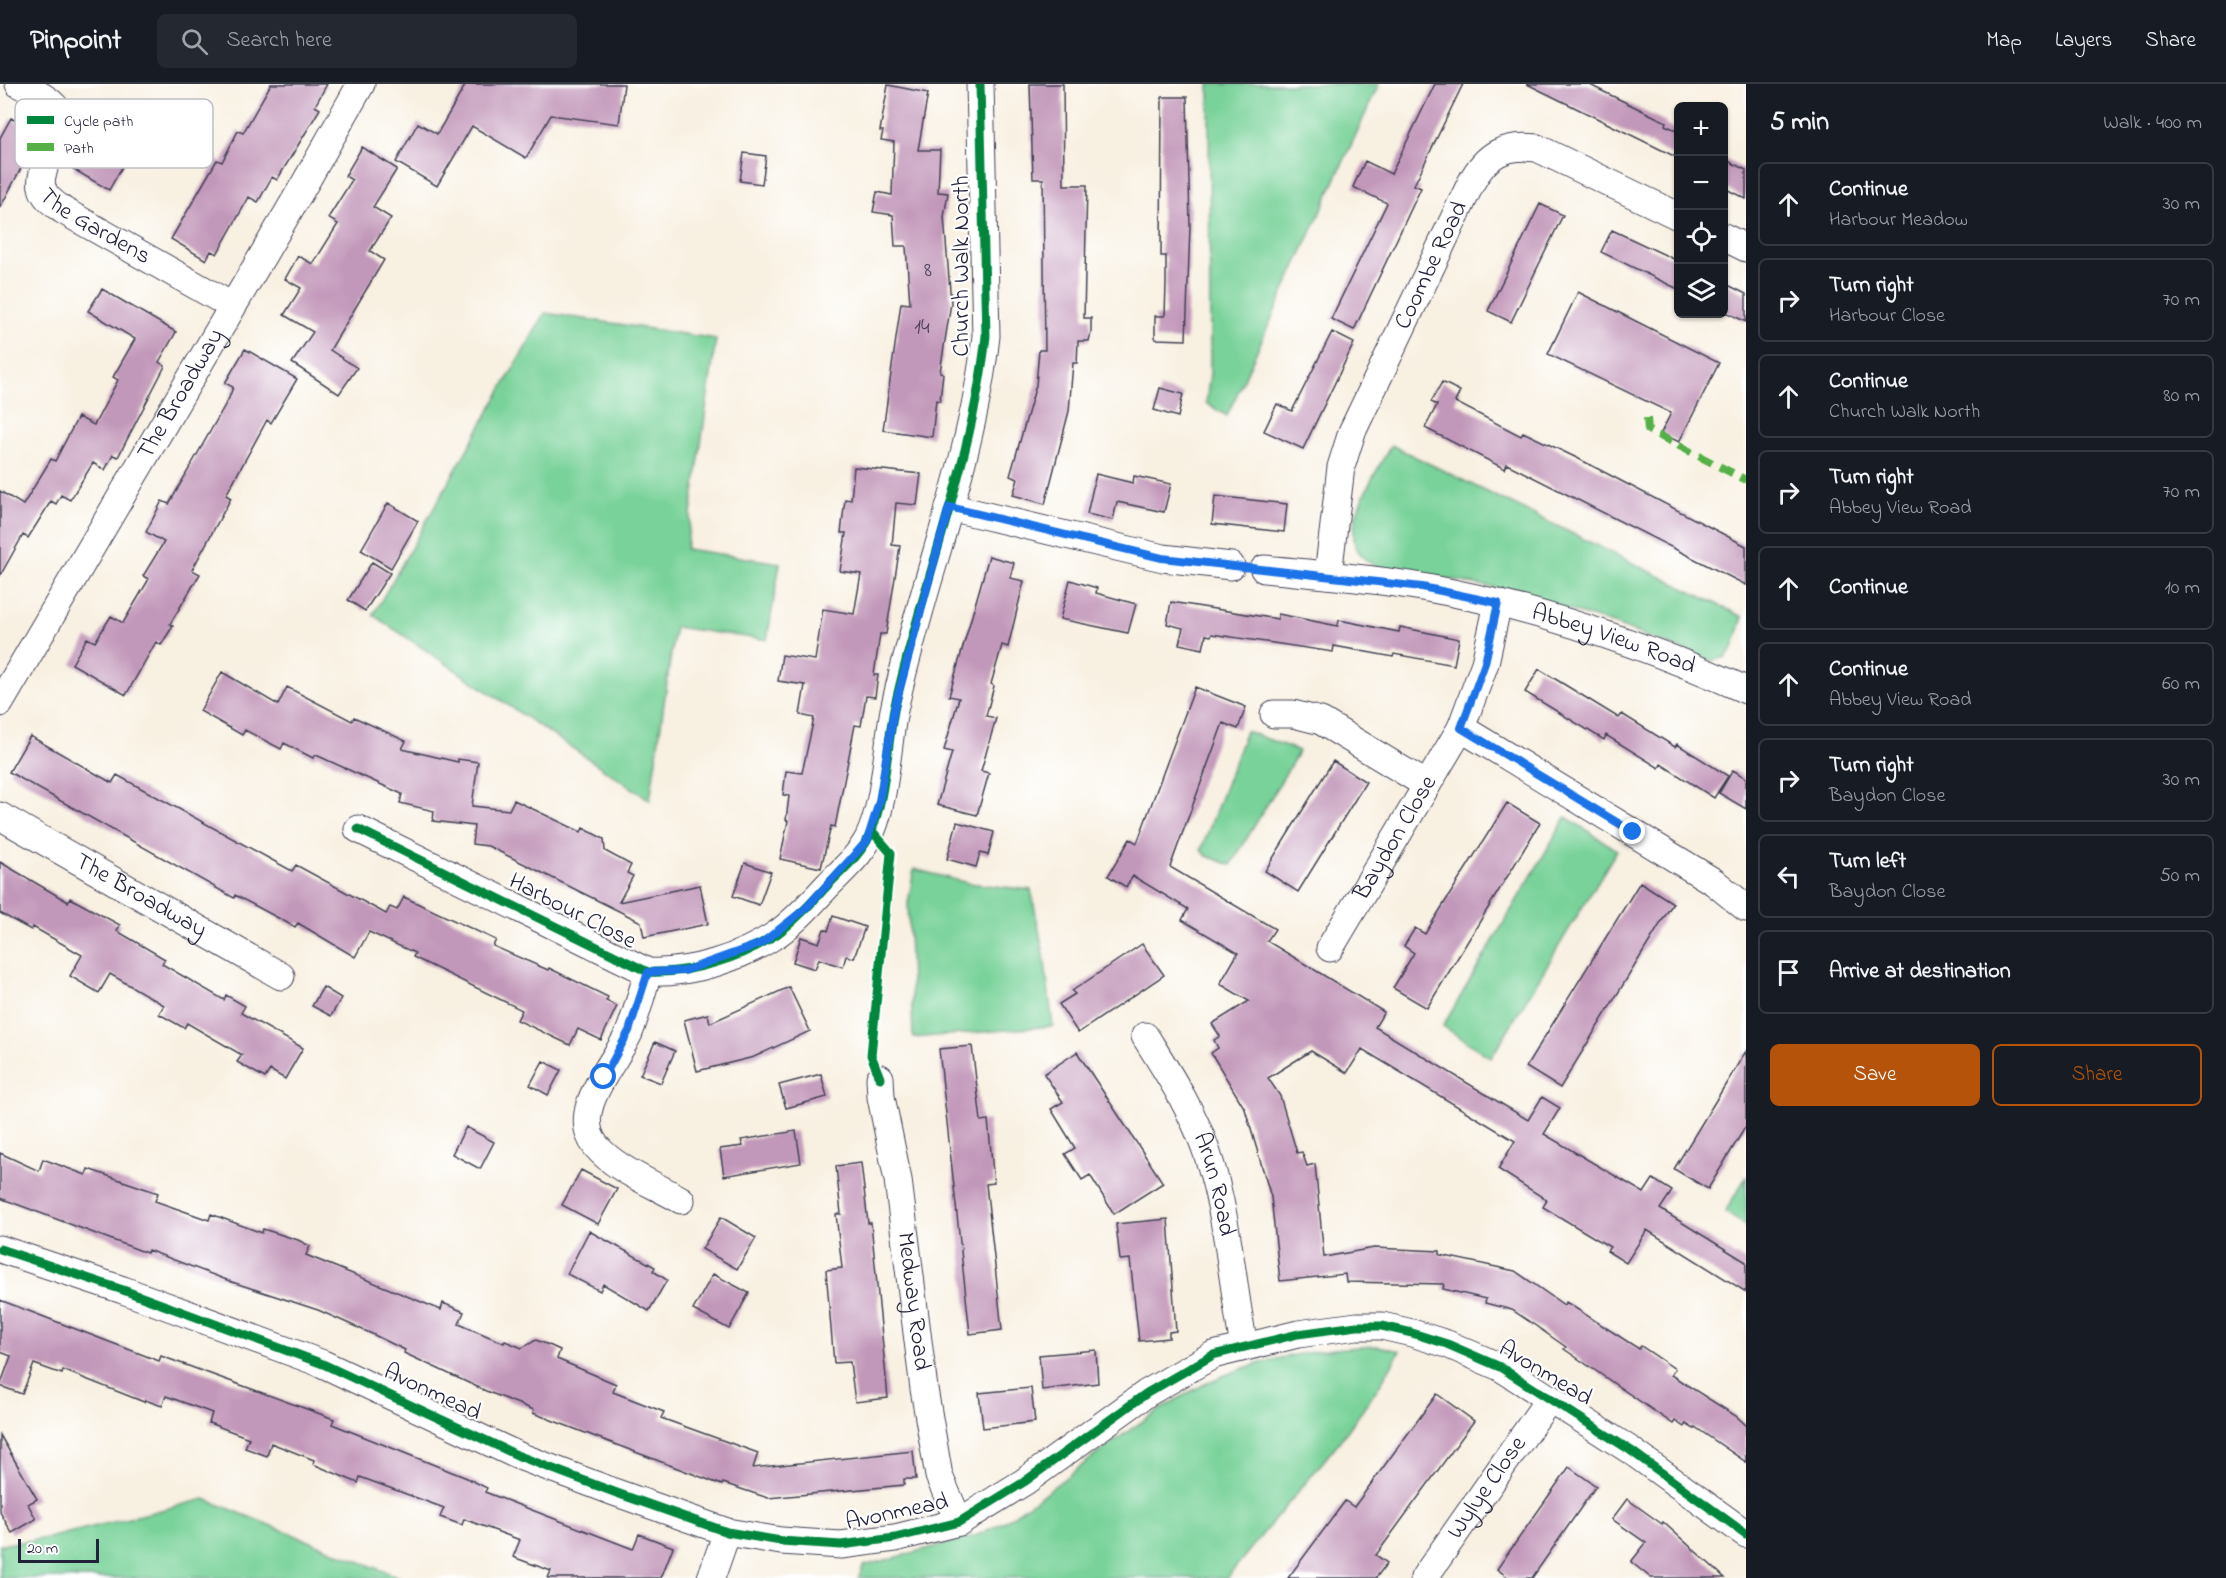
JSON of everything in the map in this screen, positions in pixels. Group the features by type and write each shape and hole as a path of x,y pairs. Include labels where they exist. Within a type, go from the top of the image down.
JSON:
{"street":[{"name":"The Gardens","path":"19,84 45,99"},
{"name":"The Broadway","path":"0,703 361,84"},
{"name":"Church Walk North","path":"872,831 894,710 978,391 986,336 980,84"},
{"name":"Coombe Road","path":"1328,575 1340,474 1352,432 1471,183 1489,157 1512,147 1537,148 1674,214"},
{"name":"The Gardens","path":"45,168 42,176 42,187 49,199 64,211 232,306"},
{"path":"1728,239 1746,248"},
{"path":"949,507 1162,558 1231,566"},
{"name":"Abbey View Road","path":"1264,569 1422,587 1498,603 1596,632 1746,690"},
{"name":"Baydon Close","path":"1330,948 1461,728 1485,663 1498,603"},
{"path":"1274,714 1293,714 1321,721 1427,785"},
{"path":"1461,728 1714,882 1746,908"},
{"name":"The Broadway","path":"0,816 281,976"},
{"name":"Harbour Close","path":"358,829 648,972 684,971 762,943 805,909 861,850 872,831"},
{"path":"648,972 629,1031 592,1100 588,1115 589,1131 597,1147 614,1162 681,1200"},
{"name":"Arun Road","path":"1145,1036 1177,1089 1207,1155 1223,1222 1244,1346"},
{"name":"Medway Road","path":"880,1078 881,1096 898,1180 924,1389 937,1465 958,1522"},
{"name":"Avonmead","path":"0,1249 123,1290 323,1364 519,1456 727,1532 781,1542 841,1545 895,1538 958,1522 1032,1476 1147,1394 1213,1355 1244,1346 1331,1329 1382,1326 1412,1333 1477,1357 1550,1398 1630,1450 1746,1534"},
{"name":"Wylye Close","path":"1424,1578 1550,1398"},
{"path":"711,1578 727,1532"}],"green space":[{"path":"1209,84 1379,84 1227,416 1206,403 1210,373"},
{"path":"545,313 716,339 686,549 780,563 767,640 675,627 650,800 373,615"},
{"path":"1391,445 1743,617 1734,646 1726,657 1711,661 1613,624 1502,589 1377,567 1362,556 1355,545 1354,531 1356,516 1362,500"},
{"path":"1246,731 1299,751 1231,865 1207,856 1201,850"},
{"path":"1566,817 1617,850 1491,1058 1443,1026"},
{"path":"914,869 968,883 1031,890 1044,955 1053,1026 913,1038 908,903"},
{"path":"1746,1177 1746,1226 1725,1212"},
{"path":"1379,1346 1400,1351 1382,1382 1318,1468 1227,1578 859,1578 863,1566 978,1535 1005,1521 1153,1414 1178,1398 1225,1375 1290,1356 1334,1349"},
{"path":"205,1499 401,1578 0,1578 0,1545 48,1538"}],"building":[{"path":"271,84 327,84 315,106 320,109 277,180 272,177 258,202 249,197 217,254 211,251 206,260 171,239 217,160 222,162 238,131 243,133"},
{"path":"466,84 624,84 619,124 551,115 526,158 472,126 437,186 396,162 418,123 437,134"},
{"path":"1030,84 1063,84 1064,185 1087,185 1084,318 1091,318 1091,332 1089,341 1078,341 1077,363 1073,363 1069,411 1045,504 1013,495 1018,479 1010,476 1036,385 1039,350 1045,350 1043,179 1033,179"},
{"path":"1435,84 1463,84 1414,185 1421,188 1354,330 1331,319 1387,203 1353,187 1365,161 1391,174"},
{"path":"1527,84 1588,84 1666,122 1665,125 1674,129 1674,156"},
{"path":"888,85 928,93 918,150 940,150 938,192 948,193 944,217 951,303 940,372 943,373 940,401 936,400 932,437 883,430 901,303 910,304 906,246 895,246 893,215 873,212 877,192 892,195 894,142 881,140 883,131 880,131"},
{"path":"1162,97 1187,97 1190,226 1186,340 1155,339 1155,316 1165,316 1166,284 1166,256 1161,256"},
{"path":"11,118 15,120 15,168 21,168 0,208 0,138"},
{"path":"362,147 397,169 373,207 391,218 370,251 384,260 330,350 357,368 339,394 292,363 313,332 284,315 301,288 285,279 298,256 313,264 338,224 328,218 352,180 345,176"},
{"path":"744,153 766,156 762,184 740,181"},
{"path":"1728,161 1746,170 1746,199 1728,190"},
{"path":"74,168 121,168 109,190"},
{"path":"1540,204 1563,215 1511,322 1488,311"},
{"path":"1612,230 1674,259 1674,287 1601,252"},
{"path":"1728,285 1746,294 1746,322 1728,313"},
{"path":"102,289 176,332 159,362 165,366 118,457 113,455 105,470 93,463 70,500 61,495 56,504 51,501 28,538 23,535 0,576 0,491 23,505 51,459 55,461 78,417 94,425 118,380 113,377 135,339 88,311"},
{"path":"1578,292 1719,363 1679,442 1661,433 1671,413 1548,354"},
{"path":"1332,332 1354,343 1303,449 1264,431 1277,404 1292,411"},
{"path":"245,349 297,379 271,423 267,420 226,495 231,498 192,570 200,574 170,624 173,626 161,645 156,642 126,695 72,664 87,638 95,642 111,616 123,623 149,579 143,576 164,542 146,532 162,501 169,504 229,398 233,387 225,383"},
{"path":"1442,382 1460,391 1455,402 1521,436 1523,432 1579,459 1746,546 1746,585 1507,464 1505,469 1425,428 1437,405 1431,402"},
{"path":"1160,388 1183,394 1178,417 1154,410"},
{"path":"854,467 921,474 917,505 896,503 892,545 900,546 886,634 880,634 874,675 878,675 875,697 866,696 861,726 855,725 835,827 831,826 821,868 780,859 788,821 786,820 789,796 783,795 786,771 802,773 814,718 800,715 805,685 778,681 782,655 815,660 823,609 854,614 861,574 840,571 846,533 841,533 845,499 851,500"},
{"path":"1096,474 1133,483 1134,476 1171,484 1164,512 1117,502 1113,520 1087,514"},
{"path":"1215,496 1287,504 1284,532 1212,524"},
{"path":"388,503 418,521 391,568 361,550"},
{"path":"989,556 1014,563 1010,578 1024,581 1008,647 1002,645 991,684 994,686 986,716 996,718 981,771 989,773 977,815 937,805 952,752 944,750 959,698 949,696"},
{"path":"372,562 390,573 365,611 348,600"},
{"path":"1070,580 1097,588 1096,593 1136,604 1128,633 1060,619"},
{"path":"1171,602 1278,619 1278,614 1338,626 1339,620 1399,632 1400,627 1459,639 1454,665 1334,646 1333,652 1212,634 1211,636 1206,635 1203,649 1179,644 1183,628 1167,624"},
{"path":"1539,669 1619,718 1622,714 1675,747 1677,744 1728,776 1714,798 1661,764 1659,768 1606,735 1604,740 1525,692"},
{"path":"222,672 278,705 287,687 352,721 354,717 406,741 402,749 458,762 458,759 478,762 472,806 509,810 514,800 581,832 583,828 604,839 605,851 631,865 627,873 633,876 619,902 700,885 708,924 644,937 641,922 488,846 472,844 474,826 433,821 434,811 400,803 402,794 316,755 313,758 284,743 281,749 245,730 242,735 200,711"},
{"path":"1195,687 1246,707 1238,729 1223,723 1170,867 1275,929 1267,941 1384,1012 1375,1027 1528,1120 1542,1097 1560,1108 1544,1134 1644,1193 1653,1179 1672,1191 1660,1209 1746,1262 1746,1292 1647,1230 1626,1263 1607,1251 1610,1247 1543,1207 1547,1200 1498,1169 1515,1141 1362,1049 1347,1073 1311,1051 1268,1078 1280,1096 1297,1153 1302,1152 1307,1166 1315,1164 1324,1257 1374,1248 1440,1251 1440,1255 1515,1271 1564,1305 1566,1302 1639,1349 1641,1346 1675,1369 1671,1375 1736,1416 1746,1425 1746,1462 1695,1427 1694,1429 1686,1424 1684,1427 1675,1421 1673,1424 1564,1349 1566,1347 1533,1324 1512,1310 1485,1303 1486,1299 1443,1289 1444,1284 1346,1282 1345,1274 1280,1281 1271,1197 1245,1109 1211,1053 1218,1048 1214,1040 1220,1036 1212,1024 1249,1001 1220,984 1238,953 1182,920 1188,909 1133,876 1126,887 1108,876 1130,839 1137,843"},
{"path":"30,736 112,783 117,775 292,871 296,865 386,914 390,907 397,910 404,897 496,940 493,946 548,970 549,968 608,997 606,1001 617,1006 601,1040 578,1029 570,1045 517,1020 522,1010 413,957 415,953 369,932 355,957 298,923 295,927 235,895 234,898 9,772"},
{"path":"1333,761 1366,782 1298,892 1265,871"},
{"path":"1733,770 1746,778 1746,809 1719,793"},
{"path":"1507,803 1540,823 1427,1008 1393,988 1414,953 1404,946 1415,928 1425,934"},
{"path":"957,822 994,832 988,855 980,853 976,867 947,859"},
{"path":"0,862 68,902 70,898 120,925 117,931 165,959 162,964 224,1000 226,995 245,1006 241,1013 303,1048 285,1079 270,1070 265,1078 237,1062 242,1055 187,1023 184,1028 159,1014 164,1005 110,974 99,993 70,976 82,955 33,927 31,930 0,913"},
{"path":"745,863 771,872 759,905 733,896"},
{"path":"1640,882 1673,903 1560,1088 1526,1067"},
{"path":"833,916 865,927 854,958 846,956 843,967 819,959 815,969 793,962 801,937 819,943 824,929 828,931"},
{"path":"1142,944 1164,975 1078,1033 1059,1004 1075,994 1072,991"},
{"path":"323,987 341,998 331,1016 312,1006"},
{"path":"789,987 810,1031 754,1057 697,1071 684,1020 708,1014 710,1023"},
{"path":"655,1042 675,1051 661,1083 640,1075"},
{"path":"972,1046 981,1121 988,1120 994,1183 986,1184 1002,1330 970,1334 939,1049"},
{"path":"1746,1051 1746,1126 1708,1189 1674,1169"},
{"path":"1077,1052 1163,1183 1114,1214 1090,1175 1082,1180 1065,1154 1075,1148 1051,1109 1063,1102 1044,1074"},
{"path":"543,1061 561,1070 548,1095 530,1085"},
{"path":"821,1074 827,1097 786,1108 779,1085"},
{"path":"466,1127 494,1142 480,1169 452,1154"},
{"path":"796,1131 801,1163 724,1176 720,1149 743,1146 741,1140"},
{"path":"0,1153 39,1171 43,1159 86,1175 88,1169 158,1193 155,1201 209,1220 211,1214 262,1233 263,1229 298,1240 310,1246 306,1255 441,1310 443,1303 464,1312 459,1324 504,1343 505,1341 522,1348 536,1340 549,1345 560,1350 557,1359 616,1384 613,1392 664,1412 661,1418 758,1453 753,1468 913,1451 916,1479 904,1479 904,1485 768,1498 723,1483 722,1485 533,1413 534,1410 486,1391 404,1353 405,1350 372,1334 318,1310 232,1282 148,1250 147,1253 0,1198"},
{"path":"861,1163 868,1223 871,1223 888,1398 855,1402 850,1362 834,1363 826,1270 842,1268 836,1214 841,1214 836,1166"},
{"path":"581,1170 617,1189 598,1224 562,1205"},
{"path":"721,1217 756,1238 737,1269 702,1249"},
{"path":"1168,1219 1176,1331 1169,1332 1169,1338 1139,1341 1130,1259 1120,1260 1116,1224"},
{"path":"589,1231 655,1267 653,1271 667,1280 649,1311 603,1284 600,1291 567,1274"},
{"path":"713,1274 749,1293 729,1329 693,1310"},
{"path":"0,1300 159,1361 161,1356 334,1419 332,1424 467,1478 487,1488 485,1492 633,1549 639,1534 673,1547 661,1578 548,1578 551,1571 513,1557 520,1540 464,1519 462,1525 440,1517 444,1508 360,1477 358,1483 313,1464 314,1460 271,1443 267,1456 245,1448 249,1438 209,1423 212,1413 166,1396 162,1406 145,1400 144,1402 63,1370 62,1374 34,1364 22,1394 0,1386 11,1356 0,1352"},
{"path":"1096,1350 1098,1383 1042,1390 1039,1355"},
{"path":"1031,1388 1035,1422 983,1428 979,1393"},
{"path":"1437,1394 1474,1421 1376,1555 1387,1563 1376,1578 1288,1578 1345,1501 1354,1507"},
{"path":"0,1435 37,1499 28,1504 36,1519 12,1533 0,1512"},
{"path":"1569,1467 1596,1486 1532,1578 1509,1578 1497,1569"},
{"path":"1627,1499 1662,1524 1663,1522 1725,1578 1651,1578 1631,1562 1646,1543 1612,1519"}],"marked path":[{"path":"1647,418 1648,430 1746,480"}],"cycle path":[{"path":"358,829 648,972 681,970 715,963 763,943 798,917 855,857 868,839 878,811 894,710 905,663 958,478 979,384 986,336 980,84"},
{"path":"872,831 891,853 871,1055 880,1078"},
{"path":"0,1249 123,1290 323,1364 519,1456 614,1492 727,1532 781,1541 841,1545 895,1538 959,1522 1024,1482 1147,1393 1213,1355 1298,1334 1357,1326 1382,1326 1412,1333 1447,1344 1500,1367 1630,1450 1746,1534"}],"route":[{"path":"604,1077 620,1052 629,1031 648,972 684,971 712,963 762,943 805,909 849,864 867,841 872,831 879,802 894,710 949,507 1053,534 1162,558 1422,587 1498,603 1485,663 1461,728 1633,832"}]}
